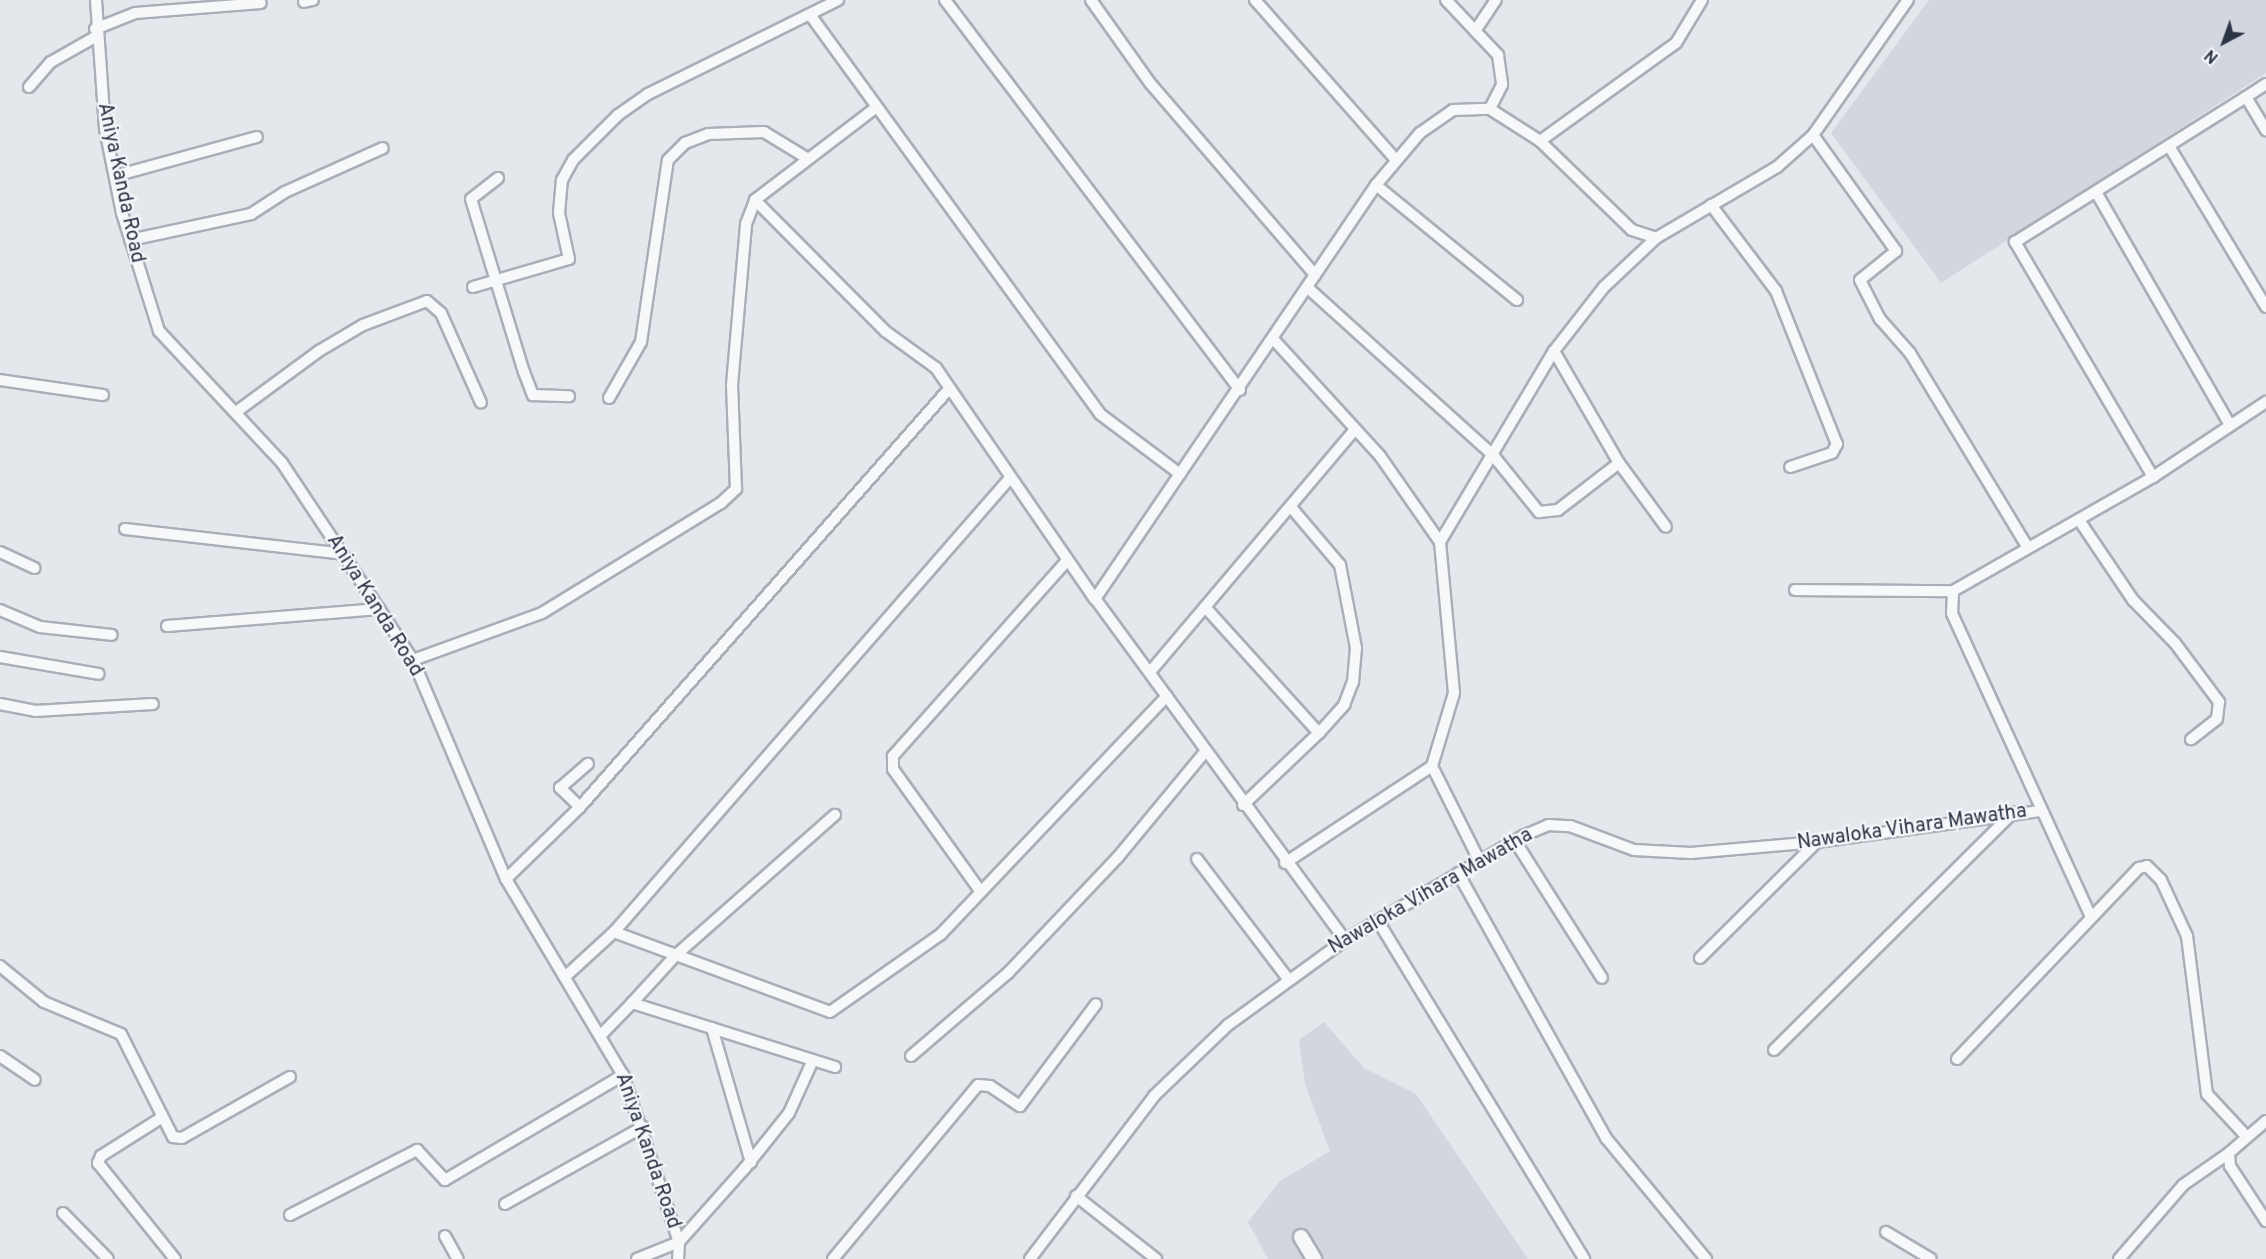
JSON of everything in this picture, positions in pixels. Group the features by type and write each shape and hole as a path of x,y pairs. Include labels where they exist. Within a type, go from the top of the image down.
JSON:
{"street":[{"name":"Aniya Kanda Road","path":"96,0 95,33 115,176 130,240 159,331 282,463 413,660 506,879 567,975 623,1075 643,1128 679,1242 678,1259"},
{"path":"473,286 499,278 548,269 569,259 560,213 562,180 573,160 618,115 648,94 812,16 837,0"},
{"path":"945,0 1240,390"},
{"path":"1091,0 1150,83 1316,275"},
{"path":"1255,0 1396,160"},
{"path":"1446,0 1498,56 1502,85 1490,109"},
{"path":"1476,31 1496,0"},
{"path":"1540,141 1676,43 1701,0"},
{"path":"1440,542 1554,351 1604,287 1656,238 1777,167 1814,135 1908,0"},
{"path":"29,87 51,62 95,33 135,13 261,3"},
{"path":"812,16 874,109 1100,414 1180,474"},
{"path":"2153,477 2015,242 2266,84"},
{"path":"2246,97 2266,130"},
{"path":"413,660 542,613 721,503 736,489 732,385 746,224 755,200 805,157 874,109"},
{"path":"1095,599 1180,474 1275,341 1376,185 1420,133 1453,110 1490,109 1540,141 1601,206 1632,230 1656,238"},
{"path":"609,398 641,342 668,160 685,143 708,134 764,132 805,157"},
{"path":"1814,135 1896,250 1860,280 1880,319 1910,353 2027,546"},
{"path":"115,176 257,137"},
{"path":"2169,146 2266,307"},
{"path":"130,240 251,214 285,192 383,148"},
{"path":"498,178 471,199 499,278 533,395 569,396"},
{"path":"1376,185 1517,300"},
{"path":"2096,192 2230,425"},
{"path":"755,200 885,332 931,363 1067,561 1150,672 1285,863 1345,940"},
{"path":"1711,205 1776,291 1836,444 1832,453 1790,467"},
{"path":"1308,288 1492,454 1539,512 1548,514 1619,463"},
{"path":"236,412 336,341 427,301 441,313 481,403"},
{"path":"1275,341 1355,429 1440,542 1454,693 1432,766 1285,863"},
{"path":"1554,351 1619,463 1666,527"},
{"path":"0,380 103,395"},
{"path":"506,879 580,807 949,388"},
{"path":"1795,590 1953,591 2027,546 2079,520 2153,477 2266,402"},
{"path":"1150,672 1355,429"},
{"path":"567,975 614,932 1010,478"},
{"path":"1243,805 1319,733 1344,705 1353,682 1356,648 1340,565 1290,506"},
{"path":"2079,520 2133,600 2175,643 2219,702 2217,719 2191,739"},
{"path":"125,529 343,554"},
{"path":"0,552 34,568"},
{"path":"981,892 893,769 893,756 1067,561"},
{"path":"1953,591 1952,613 2040,811"},
{"path":"1205,607 1319,733"},
{"path":"167,626 379,609"},
{"path":"0,610 40,627 112,635"},
{"path":"0,657 99,674"},
{"path":"614,932 830,1012 940,934 1167,696"},
{"path":"0,704 35,711 153,704"},
{"path":"911,1056 1008,973 1118,857 1205,752"},
{"path":"580,807 560,788 588,764"},
{"path":"1432,766 1479,860"},
{"name":"Nawaloka Vihara Mawatha","path":"1030,1259 1154,1096 1228,1025 1345,940 1479,860 1548,825 1569,826 1634,850 1680,853 1817,842 2040,811 2091,917"},
{"path":"1774,1050 2013,813"},
{"path":"600,1035 676,955 835,815"},
{"path":"1515,841 1602,978"},
{"path":"1700,958 1817,842"},
{"path":"1197,859 1289,980"},
{"path":"1957,1059 2139,868 2147,866 2161,880 2193,964 2206,1094 2246,1136"},
{"path":"1458,873 1606,1138 1706,1259"},
{"path":"1378,921 1584,1259"},
{"path":"0,966 44,1002 121,1034 161,1118 173,1137 182,1138 290,1077"},
{"path":"632,1003 835,1067"},
{"path":"833,1259 978,1085 990,1086 1020,1106 1096,1004"},
{"path":"712,1028 750,1162"},
{"path":"0,1056 35,1080"},
{"path":"637,1259 679,1242 750,1162 789,1113 813,1060"},
{"path":"290,1215 417,1150 445,1180 623,1075"},
{"path":"161,1118 101,1156 98,1163 175,1259"},
{"path":"2119,1259 2183,1185 2229,1154 2246,1136 2266,1121"},
{"path":"505,1204 643,1128"},
{"path":"2229,1154 2230,1166 2266,1221"},
{"path":"1076,1196 1156,1259"},
{"path":"63,1214 108,1259"},
{"path":"1886,1232 1931,1259"},
{"path":"445,1236 458,1259"},
{"path":"1301,1237 1314,1259"}],"shaded area":[{"path":"1929,0 2266,0 2266,73 1941,283 1831,133"},
{"path":"1324,1022 1364,1068 1416,1094 1528,1259 1268,1259 1248,1222 1280,1181 1330,1151 1305,1084 1299,1040"}]}
